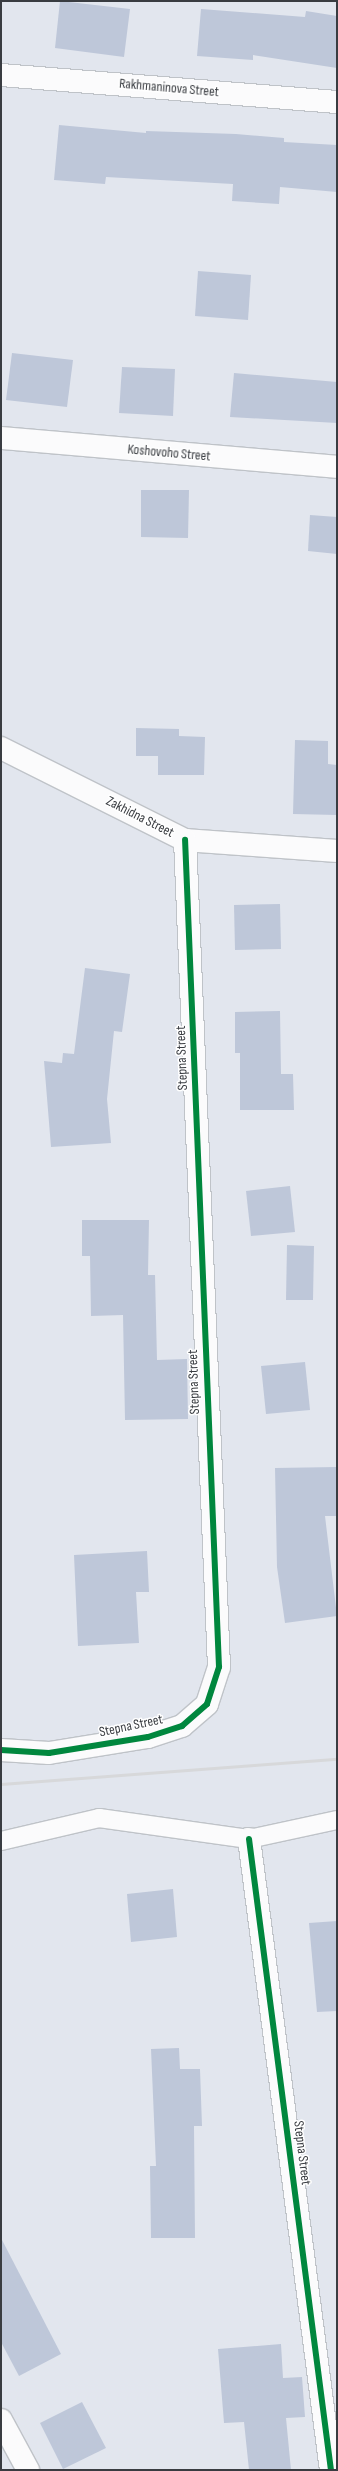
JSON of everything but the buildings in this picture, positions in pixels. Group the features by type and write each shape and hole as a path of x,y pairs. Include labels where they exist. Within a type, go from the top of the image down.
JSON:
{"street":[{"name":"Rakhmaninova Street","path":"1,74 337,102"},
{"name":"Koshovoho Street","path":"1,438 337,467"},
{"name":"Zakhidna Street","path":"1,748 185,840 337,851"},
{"name":"Stepna Street","path":"1,1750 49,1753 148,1737 182,1726 206,1704 219,1668 185,840"},
{"name":"Stepna Street","path":"249,1839 330,2470"},
{"path":"1,2420 28,2470"}],"lane":[{"path":"1,1841 99,1818 249,1839 337,1820"}],"railway":[{"path":"1,1784 337,1759"}],"cycle path":[{"path":"1,1750 49,1753 148,1737 182,1726 207,1704 219,1667 185,840"},
{"path":"249,1839 331,2470"}]}
